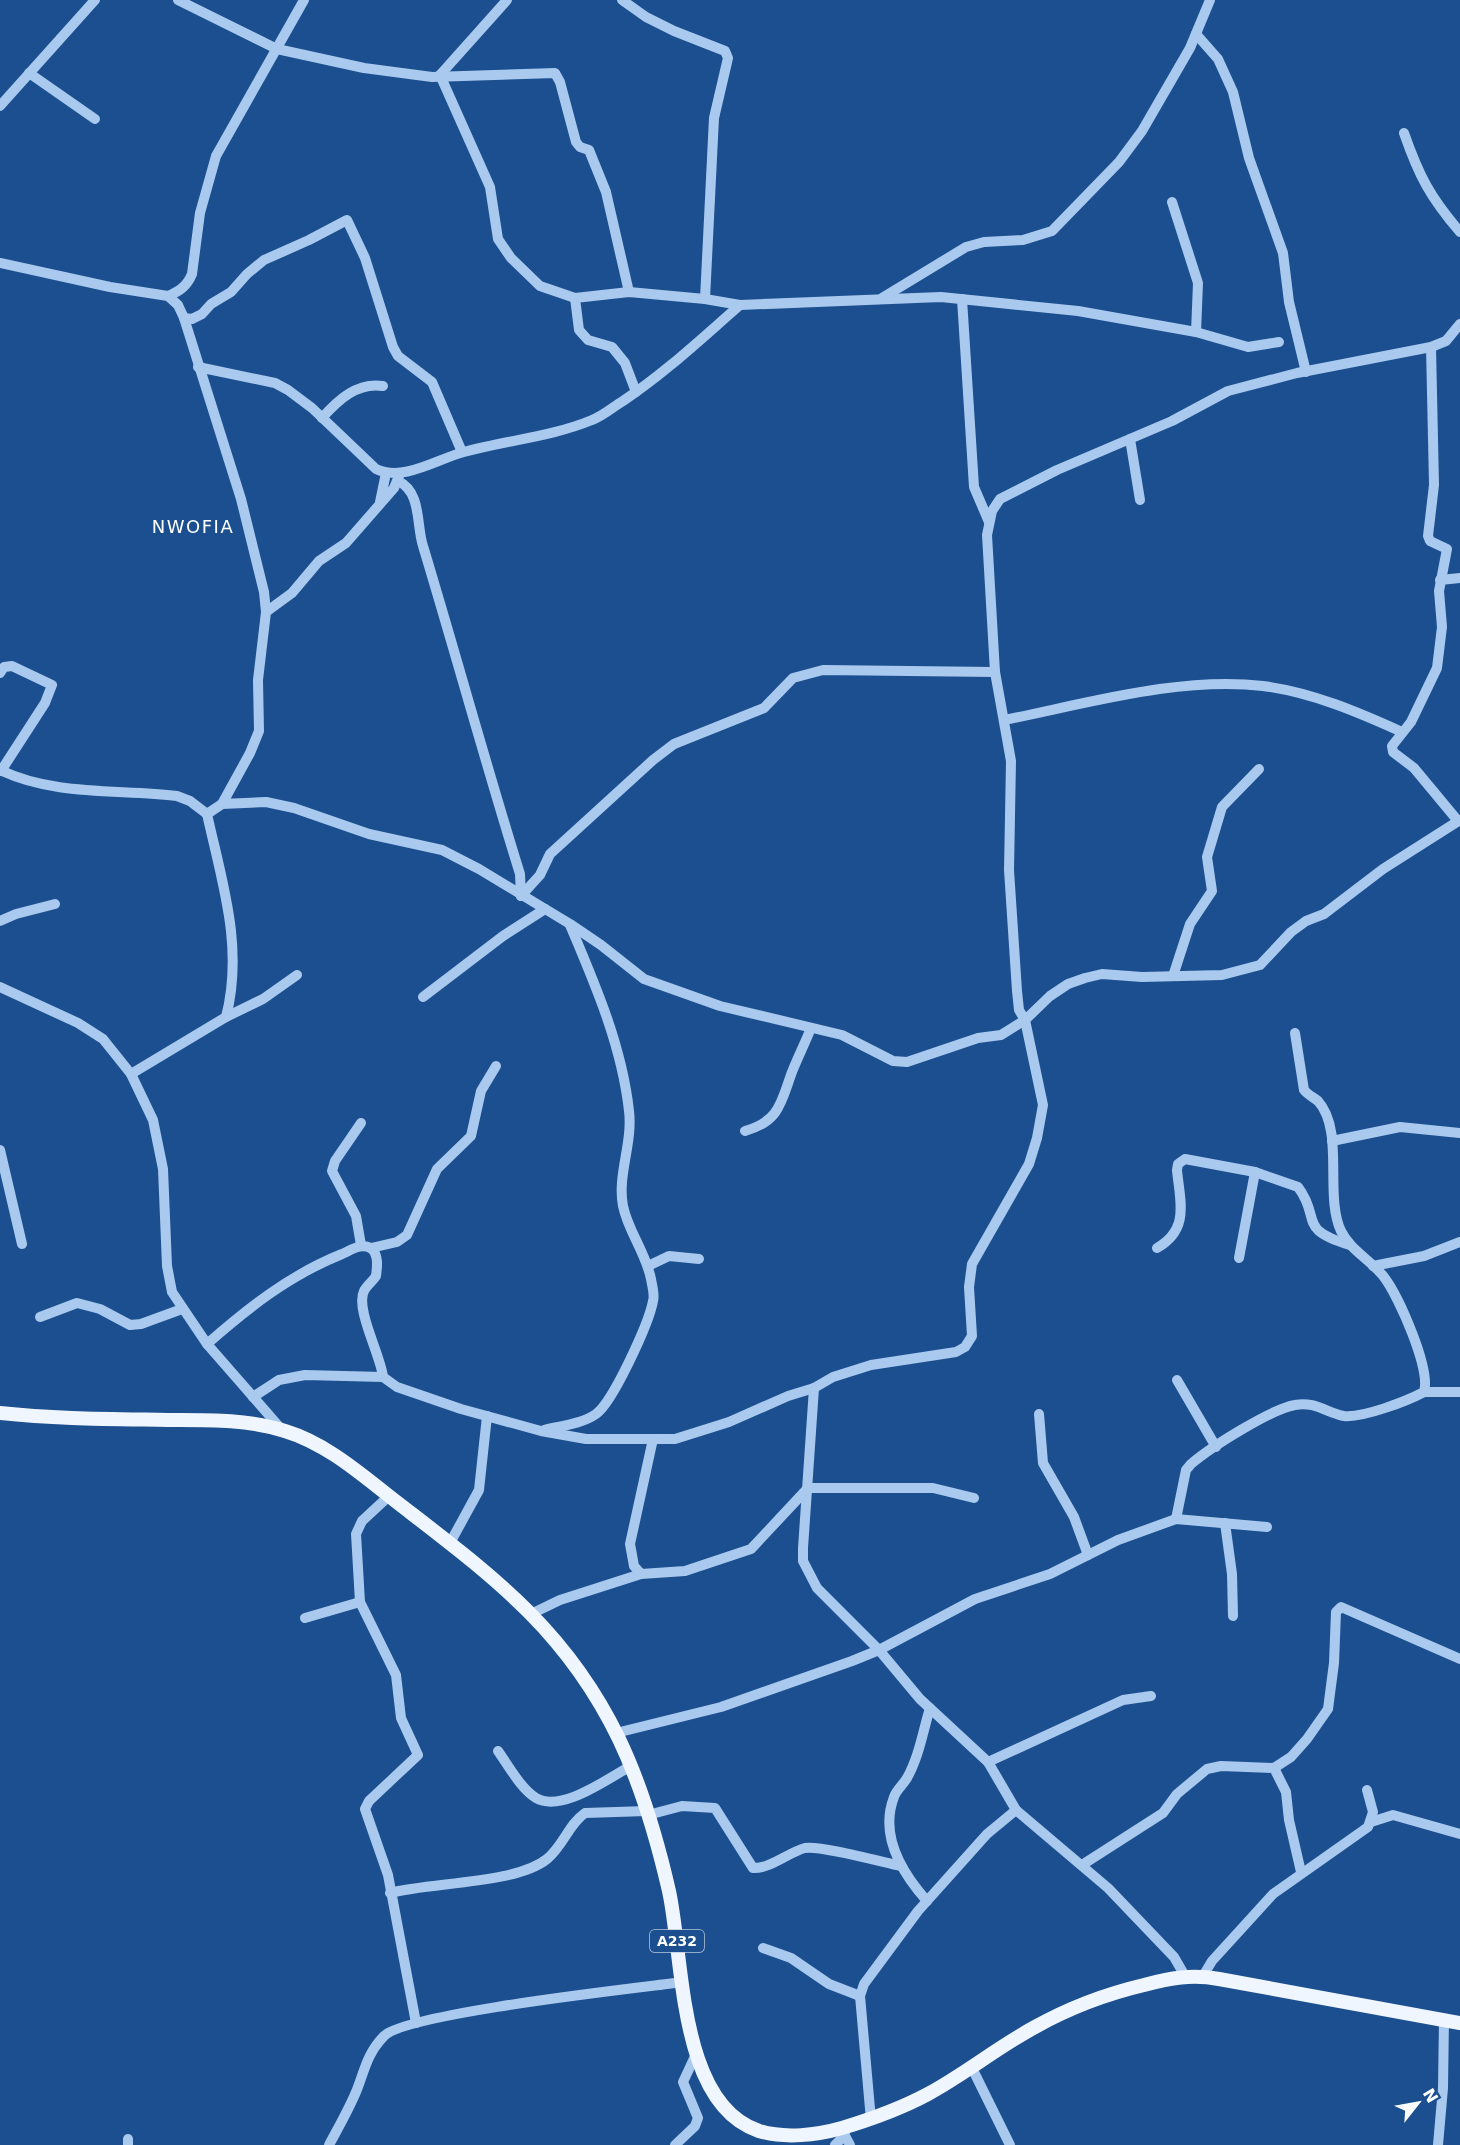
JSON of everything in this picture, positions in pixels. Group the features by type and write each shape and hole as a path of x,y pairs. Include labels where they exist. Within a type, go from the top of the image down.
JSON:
{"main road":[{"name":"A232","path":"0,1413 80,1419 224,1421 282,1430 324,1449 389,1496 493,1577 533,1613 586,1682 616,1733 631,1766 648,1813 670,1895 683,1982 697,2052 706,2080 731,2116 764,2139 808,2134 845,2136 871,2120 925,2096 972,2068 1012,2040 1063,2013 1122,1990 1185,1976 1203,1976 1460,2023"}],"street":[{"path":"0,106 95,0"},
{"path":"178,0 277,49 364,68 432,77 555,73 560,82 576,142 580,147 589,150 606,192 629,292"},
{"path":"168,296 189,282 200,213 216,156 277,49 281,37 304,0"},
{"path":"440,75 507,0"},
{"path":"622,0 646,17 674,31 724,51 728,58 714,118 705,299"},
{"path":"879,300 966,247 984,242 1023,240 1052,231 1119,162 1142,131 1196,34 1210,0"},
{"path":"1196,34 1218,59 1233,92 1249,158 1283,253 1289,302 1306,372"},
{"path":"29,73 95,119"},
{"path":"440,75 490,187 498,239 511,258 540,286 575,298 629,292 705,299 740,305 941,297 1078,311 1196,332 1248,347 1279,342"},
{"path":"1404,133 1417,170 1433,200 1460,232"},
{"path":"1172,202 1198,283 1196,332"},
{"path":"184,318 192,319 202,314 211,304 231,292 264,260 347,220 365,258 393,347 398,356 432,382 462,452"},
{"path":"0,263 110,287 168,296 178,305 184,318 241,499 264,592 266,612 258,680 258,731 250,753 222,804 207,814"},
{"path":"575,298 579,330 588,340 612,347 625,363 636,392"},
{"path":"962,299 974,487 989,522"},
{"path":"266,612 292,593 319,561 346,543 380,502 386,498 398,477 462,452 570,428 595,419 636,392 740,305"},
{"path":"253,1397 279,1380 305,1375 383,1377 397,1387 541,1431 586,1439 675,1439 729,1422 788,1396 814,1388 833,1377 871,1365 956,1352 965,1347 972,1335 969,1287 972,1264 1029,1164 1043,1105 1025,1020 1019,1010 1017,991 1010,870 1011,761 995,672 987,535 989,522 1000,499 1057,470 1172,421 1228,391 1306,372 1431,347 1446,341 1460,324"},
{"path":"222,804 266,802 294,808 369,834 442,850 479,868 521,896 570,924 644,979 720,1006 842,1035 893,1061 907,1062 947,1047 1001,1035 1025,1020 1050,996 1068,984 1085,978 1102,974 1222,975 1260,965 1291,932 1306,921 1324,914 1383,868 1459,821 1414,768 1393,752 1392,746 1427,692 1437,668 1442,645 1440,580 1447,549 1430,541 1428,536 1434,485 1431,347"},
{"path":"198,367 275,383 322,418 367,461 386,473 398,477 406,485 414,500 421,540 520,874 521,896"},
{"path":"322,418 333,406 359,387 383,386"},
{"path":"1130,439 1140,500"},
{"path":"380,502 386,473"},
{"path":"1440,580 1460,578"},
{"path":"0,673 4,667 12,666 52,685 45,703 0,770 16,778 46,786 177,796 207,814 232,922 234,941 231,997 225,1017"},
{"path":"521,896 540,875 550,855 616,797 652,760 674,744 764,708 793,678 823,670 995,672"},
{"path":"1004,720 1172,688 1240,685 1263,686 1334,704 1402,732"},
{"path":"1173,976 1190,924 1212,891 1207,857 1222,807 1259,769"},
{"path":"0,921 16,914 55,904"},
{"path":"423,997 503,936 545,909"},
{"path":"541,1431 589,1418 606,1404 638,1341 654,1299 648,1266 623,1207 629,1112 622,1071 610,1028 570,924"},
{"path":"131,1074 225,1017 263,999 297,975"},
{"path":"0,987 78,1023 102,1039 131,1074 153,1120 163,1169 167,1266 172,1292 207,1344 282,1430"},
{"path":"745,1131 759,1127 774,1115 785,1098 811,1028"},
{"path":"1295,1034 1304,1090 1318,1101 1325,1115 1332,1141 1336,1213 1340,1230 1350,1245 1384,1277 1394,1294 1425,1369 1427,1384 1424,1392"},
{"path":"207,1344 279,1285 321,1262 366,1247 397,1242 407,1235 437,1169 471,1136 482,1091 496,1066"},
{"path":"361,1123 335,1161 332,1171 356,1216 366,1247 375,1255 376,1276 365,1290 362,1299 383,1377"},
{"path":"1332,1141 1400,1127 1460,1133"},
{"path":"0,1150 5,1198 22,1244"},
{"path":"1157,1248 1168,1242 1182,1219 1177,1170 1181,1161 1191,1159 1256,1173 1298,1187 1303,1193 1312,1224 1325,1236 1350,1245"},
{"path":"1239,1258 1256,1173"},
{"path":"1373,1266 1424,1256 1460,1242"},
{"path":"648,1266 669,1256 699,1258"},
{"path":"40,1317 77,1303 100,1309 122,1322 141,1324 182,1309"},
{"path":"1177,1380 1216,1447"},
{"path":"814,1388 803,1561 810,1578 879,1650 930,1708 988,1762 1016,1810 1146,1925 1174,1957 1185,1976"},
{"path":"1176,1519 1186,1470 1200,1456 1277,1410 1296,1404 1321,1406 1343,1416 1357,1415 1424,1392 1460,1392"},
{"path":"1039,1414 1043,1463 1074,1516 1088,1555"},
{"path":"450,1544 479,1490 487,1416"},
{"path":"641,1574 634,1566 630,1544 653,1439"},
{"path":"533,1613 560,1600 641,1574 685,1571 751,1549 808,1488 933,1488 974,1498"},
{"path":"389,1496 362,1521 356,1534 360,1602 398,1682 401,1718 418,1755 369,1801 365,1809 382,1854 416,2023"},
{"path":"616,1733 721,1707 879,1650 975,1599 1050,1575 1118,1540 1176,1519 1267,1527"},
{"path":"1225,1523 1232,1574 1233,1616"},
{"path":"304,1618 360,1602"},
{"path":"1082,1866 1163,1813 1177,1794 1207,1769 1221,1766 1274,1768 1291,1757 1328,1709 1334,1663 1336,1612 1341,1607 1460,1659"},
{"path":"988,1762 1123,1700 1151,1696"},
{"path":"927,1901 908,1879 901,1866 892,1843 890,1817 894,1795 907,1778 930,1708"},
{"path":"498,1751 535,1798 545,1801 560,1802 631,1766"},
{"path":"1274,1768 1286,1792 1289,1820 1301,1872"},
{"path":"1367,1790 1372,1802 1371,1822"},
{"path":"390,1893 417,1886 475,1880 531,1868 548,1858 577,1819 585,1813 648,1813 682,1806 715,1808 753,1868 805,1848 822,1847 842,1854 901,1866"},
{"path":"871,2120 860,1996 864,1983 927,1901 987,1833 1016,1810"},
{"path":"1203,1976 1212,1961 1273,1894 1301,1872 1335,1852 1371,1822 1393,1815 1460,1834"},
{"path":"763,1948 791,1958 829,1984 860,1996"},
{"path":"329,2145 356,2091 367,2057 386,2034 416,2023 460,2013 683,1982"},
{"path":"1438,2145 1443,2088 1444,2019"},
{"path":"675,2145 695,2126 698,2118 683,2082 697,2052"},
{"path":"972,2068 1010,2145"},
{"path":"835,2145 845,2136"}],"district":[{"name":"NWOFIA","path":"193,527"}]}
